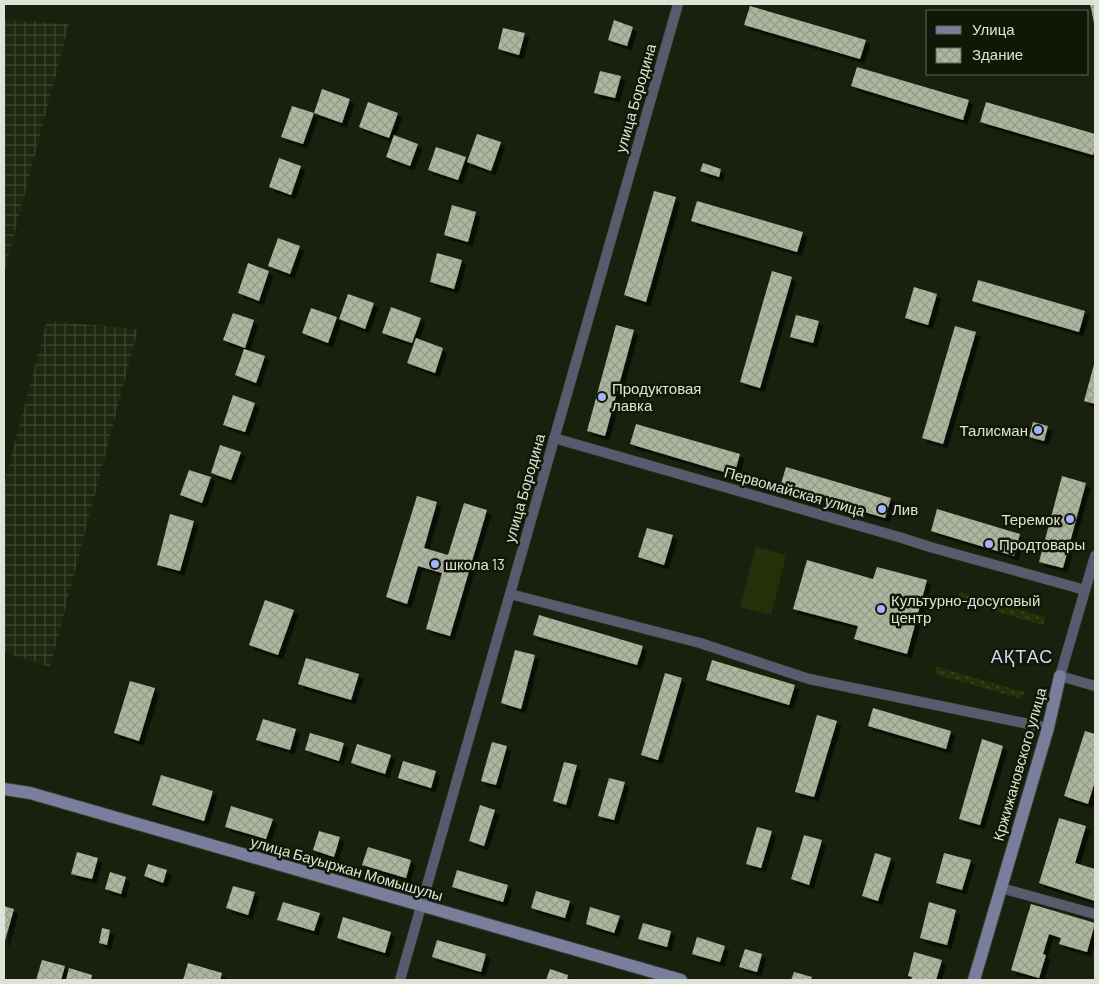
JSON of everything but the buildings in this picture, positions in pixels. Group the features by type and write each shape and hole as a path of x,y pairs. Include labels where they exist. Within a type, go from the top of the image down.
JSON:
{"street":[{"name":"улица Бородина","path":"400,980 678,4"},
{"name":"Первомайская улица","path":"554,438 1085,590"},
{"name":"Кржижановского улица","path":"974,980 1048,728 1060,676 1095,556"},
{"path":"510,594 700,643 809,680 1048,728"},
{"path":"1060,676 1095,686"},
{"name":"улица Бауыржан Момышулы","path":"4,789 30,794 681,980"},
{"path":"1001,888 1095,914"}],"shaded area":[{"path":"4,20 69,24 4,274"},
{"path":"47,321 138,329 50,667 4,652 4,484"},
{"path":"756,547 786,555 771,615 740,607"},
{"path":"959,592 1046,617 1043,625 957,600"},
{"path":"937,667 1024,692 1022,699 935,674"}],"place":[{"name":"Продуктовая лавка","path":"602,397"},
{"name":"Талисман","path":"1038,430"},
{"name":"Лив","path":"882,509"},
{"name":"Теремок","path":"1070,519"},
{"name":"Продтовары","path":"989,544"},
{"name":"школа 13","path":"435,564"},
{"name":"Культурно-досуговый центр","path":"881,609"}],"district":[{"name":"АҚТАС","path":"1022,656"}]}
